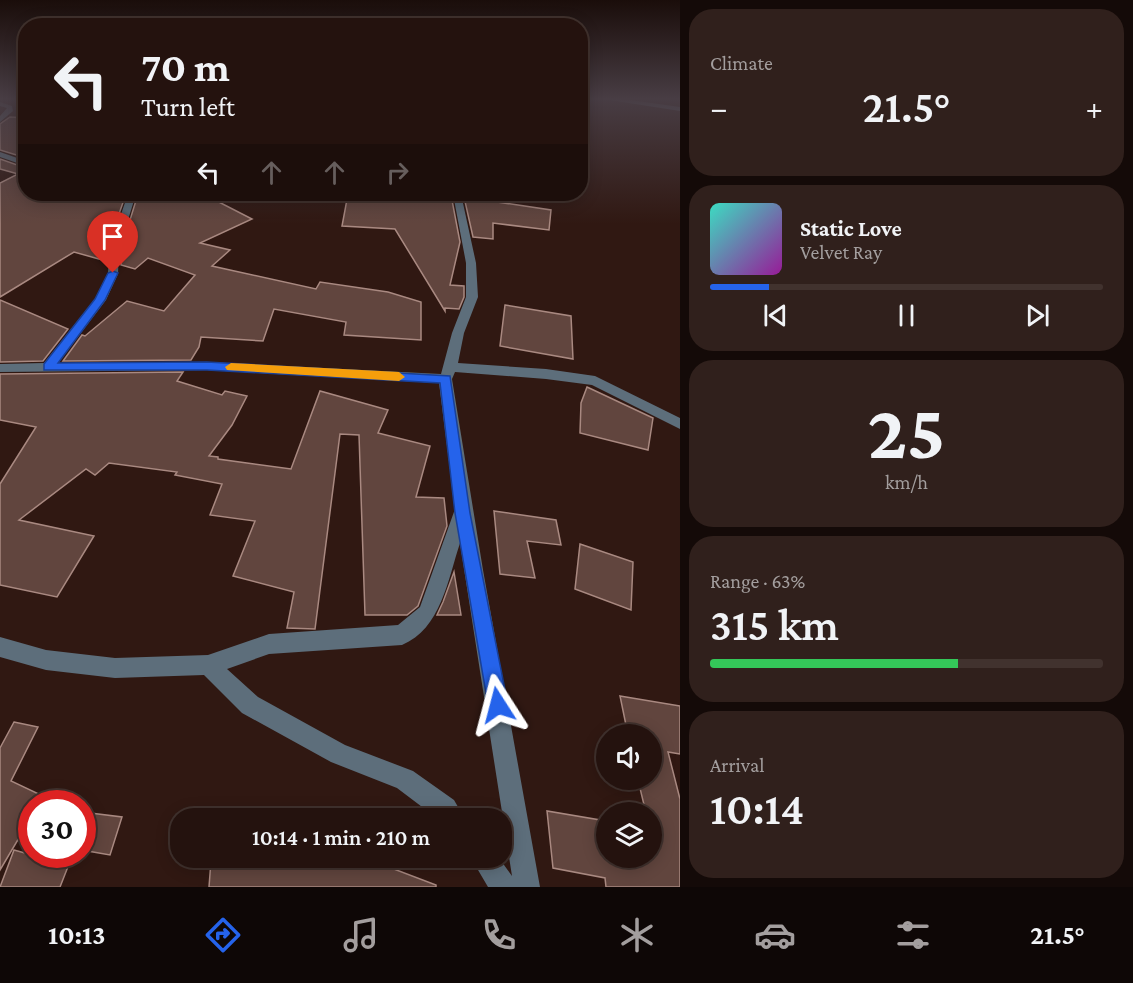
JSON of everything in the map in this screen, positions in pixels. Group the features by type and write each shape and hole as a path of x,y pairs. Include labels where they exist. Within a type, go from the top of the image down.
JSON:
{"street":[{"path":"0,154 18,161"},
{"path":"48,367 100,300 113,273 114,249 130,201"},
{"path":"459,201 471,263 472,297 458,333 448,373 462,513 487,637 527,887"},
{"path":"0,368 207,366 546,374 595,381 680,424"},
{"path":"0,647 46,660 115,668 208,665 269,644 402,635 427,613 462,513"},
{"path":"208,665 250,705 339,754 405,779 444,808"},
{"path":"491,868 504,887"}],"building":[{"path":"0,140 18,140 18,156 0,150"},
{"path":"0,159 18,165 18,174 0,169"},
{"path":"18,174 18,201 124,201 107,248 106,261 74,252 0,297 0,183"},
{"path":"136,201 217,201 252,219 200,243 230,250 212,266 316,289 320,282 388,292 421,302 421,340 344,335 346,322 274,309 263,341 201,337 199,347 191,360 63,361 82,335 85,336 127,301 164,311 195,275 148,258 135,269 121,265 121,249"},
{"path":"347,201 452,201 460,242 450,285 464,286 464,297 459,309 445,308 445,311 395,229 342,226"},
{"path":"465,201 491,201 551,210 549,230 493,223 493,239 473,237"},
{"path":"0,300 68,329 43,361 0,362"},
{"path":"505,305 571,316 573,359 500,346"},
{"path":"183,372 177,381 222,395 225,391 247,396 232,425 209,456 218,457 218,459 291,469 320,391 388,410 378,433 430,446 416,497 444,498 447,526 418,606 407,615 365,615 359,435 340,434 315,629 287,628 294,592 233,576 255,521 210,515 222,484 175,475 177,472 109,463 95,475 86,469 19,520 94,536 57,597 0,585 0,484 36,427 0,420 0,374"},
{"path":"587,387 653,418 648,450 580,433 581,403"},
{"path":"494,511 556,520 561,545 527,541 535,578 500,574"},
{"path":"580,544 633,562 631,610 575,589"},
{"path":"454,572 461,615 437,615 443,602"},
{"path":"620,696 680,706 680,754 668,752 680,799 680,887 606,887 605,878 553,868 547,811 596,819 596,868 662,868 662,802 643,802 640,790 662,790 662,724 626,724"},
{"path":"14,722 38,727 11,781 30,790 18,790 18,840 0,870 0,748"},
{"path":"96,814 122,817 110,855 96,852"},
{"path":"14,850 18,851 18,868 67,868 60,887 0,887"},
{"path":"210,868 391,868 436,885 436,887 209,887"}],"slow traffic":[{"path":"231,367 399,377"}],"route":[{"path":"113,273 100,300 48,367 207,366 445,379 462,513 498,705"}]}
